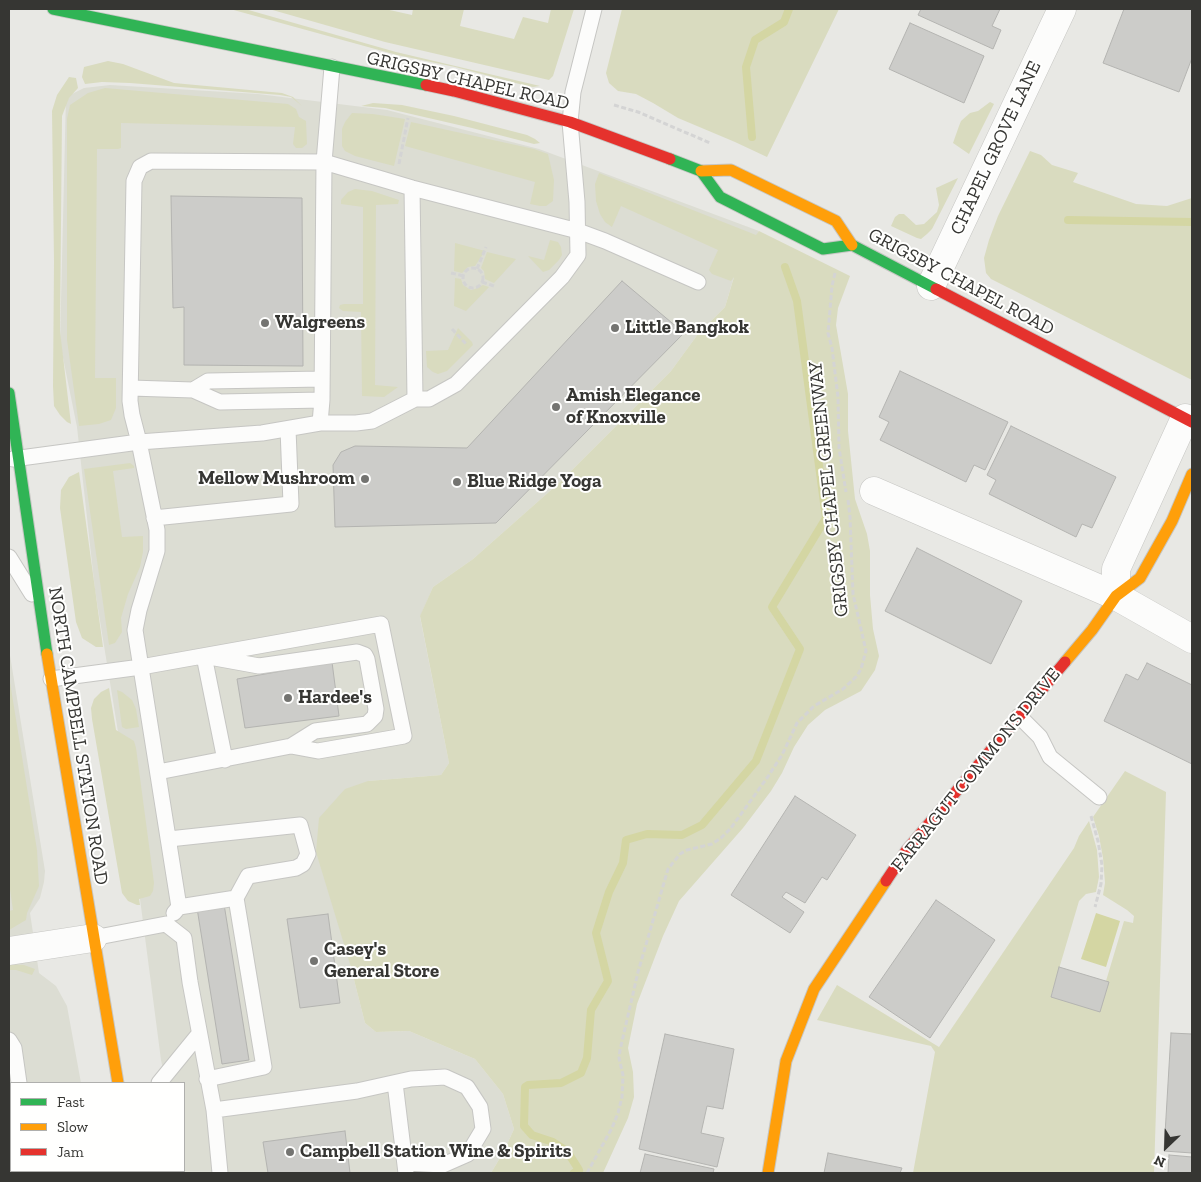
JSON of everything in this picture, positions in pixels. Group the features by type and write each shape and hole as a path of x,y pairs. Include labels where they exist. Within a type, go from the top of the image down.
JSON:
{"street":[{"name":"GRIGSBY CHAPEL ROAD","path":"53,9 454,91 570,122 701,171 720,197 822,249 852,245 1188,420"},
{"name":"CHAPEL GROVE LANE","path":"931,286 1062,9"},
{"path":"701,171 731,170 836,221 852,245"},
{"name":"NORTH CAMPBELL STATION ROAD","path":"9,393 13,459 39,604 118,1082"},
{"path":"1116,596 1116,569 1188,420"},
{"name":"FARRAGUT COMMONS DRIVE","path":"768,1173 786,1061 814,989 906,851 1092,630 1116,596 1140,578 1172,521 1192,474"},
{"path":"874,491 1116,596 1192,638"},
{"path":"9,951 94,938"}],"lane":[{"path":"13,459 139,442 262,433 320,423 372,421 415,399 429,398 456,384 562,276 578,255 570,122 573,92 594,9"},
{"path":"320,423 322,400 324,162 332,67"},
{"path":"94,938 166,924 179,906 135,630 157,550 157,530 132,415 134,181 140,166 151,161 324,162 412,188 578,231 698,282"},
{"path":"412,188 415,399"},
{"path":"193,390 208,381 322,379"},
{"path":"131,388 193,390 220,402 322,400"},
{"path":"154,518 291,504 288,429"},
{"path":"9,557 39,604"},
{"path":"51,679 141,668 381,624 404,736 318,751 291,746"},
{"path":"158,772 291,746 315,731 356,727 367,724 375,716 376,709 367,659 364,655 357,652 259,666 204,656"},
{"path":"204,656 225,760"},
{"path":"1019,716 1040,737 1050,756 1099,797"},
{"path":"169,839 300,825 308,854 303,864 296,868 248,876 236,898 264,1068 207,1079"},
{"path":"179,906 236,898"},
{"path":"166,924 184,938 199,1034 214,1110 220,1173"},
{"path":"160,1082 199,1034"},
{"path":"9,1040 14,1048 20,1082"},
{"path":"214,1110 357,1091 412,1079 444,1077 467,1087 480,1107 483,1129 468,1154 443,1165 406,1168 395,1083"}],"path":[{"path":"395,183 408,118"},
{"path":"477,269 486,247"},
{"path":"477,269 483,275 482,282 478,286 469,287 465,283 464,276 469,270 477,269"},
{"name":"GRIGSBY CHAPEL GREENWAY","path":"587,1173 612,1128 618,1113 622,1097 620,1050 638,972 668,870 680,854 712,844 731,828 782,755 797,723 814,706 843,689 857,676 864,659 866,651 853,594 850,517 839,448 838,397 832,348 828,332 832,286 836,269"},
{"path":"451,273 464,276"},
{"path":"482,282 494,286"},
{"path":"452,329 470,348"},
{"path":"1094,907 1100,892 1102,865 1098,841 1090,816 1099,797"}],"shaded area":[{"path":"230,9 245,9 396,52 540,86 527,86 455,67 397,55"},
{"path":"269,9 385,9 412,15 413,9 464,9 460,26 514,39 523,17 548,23 551,9 574,9 553,76 549,80 385,42"},
{"path":"622,9 839,9 767,157 678,118 636,94 618,91 609,83 606,73"},
{"path":"108,61 123,64 174,83 282,93 293,97 302,106 291,97 280,95 130,83 102,82 85,84 82,77 84,67"},
{"path":"69,77 76,78 78,88 69,98 62,116 60,331 71,424 60,415 54,406 53,386 52,111 57,95"},
{"path":"110,85 258,94 387,110 539,149 759,231 735,273 725,307 698,334 671,371 560,482 473,559 433,587 420,617 449,763 441,775 368,781 350,964 365,1023 376,1032 409,1031 475,1059 503,1094 514,1129 491,1173 183,1173 185,1172 185,1082 166,1082 161,1060 119,738 95,590 77,427 60,343 66,97 84,88"},
{"path":"105,88 288,104 296,109 299,117 306,121 307,144 302,148 296,148 293,144 295,127 121,123 121,148 97,149 95,378 116,378 116,408 111,420 99,424 79,426 67,340 67,119 70,105 88,93"},
{"path":"990,102 994,104 969,154 953,143 961,121 970,113 978,111"},
{"path":"373,103 402,105 454,116 527,135 540,143 534,144 385,108 361,106"},
{"path":"352,113 405,119 394,166 355,156 345,151 342,146 342,129"},
{"path":"411,122 534,149 548,154 554,180 553,201 546,206 530,204 535,182 405,146"},
{"path":"1030,151 1041,155 1052,165 1078,173 1073,182 1136,204 1167,206 1192,198 1192,380 991,279 986,273 984,258 989,240 998,216"},
{"path":"599,173 756,235 759,231 850,276 838,308 836,325 848,394 848,431 855,499 867,534 870,551 870,595 873,629 879,656 875,670 861,691 825,710 808,725 771,791 743,828 679,901 663,936 637,1004 628,1048 633,1072 634,1097 628,1118 603,1173 491,1173 514,1129 503,1094 475,1059 409,1031 376,1032 365,1023 350,964 316,852 319,818 345,789 368,781 441,775 449,763 420,616 433,587 473,559 560,482 671,371 698,334 725,307 734,277 731,281 712,274 709,270 718,250 621,206 612,227 605,222 600,214 596,201 595,184"},
{"path":"958,178 932,229 921,239 891,226 895,217 899,214 904,214 916,225 924,224 937,212 939,205 936,188"},
{"path":"355,189 372,191 399,200 398,204 376,205 375,385 398,387 384,397 362,396 361,312 343,311 339,308 340,305 344,304 363,304 363,207 341,204 341,200 348,192"},
{"path":"550,240 558,242 562,255 549,270 543,272 528,256 544,260"},
{"path":"455,243 485,251 475,266 468,267 462,273 454,271"},
{"path":"487,252 516,259 494,283 485,279 484,271 481,268"},
{"path":"455,278 461,279 463,285 471,290 483,285 489,287 466,311 454,306"},
{"path":"458,328 473,345 447,371 438,374 433,372 427,367 426,351 448,350"},
{"path":"130,463 134,468 113,471 122,537 143,536 143,552 140,567 128,594 121,618 122,632 115,643 109,645 84,469"},
{"path":"79,472 103,647 96,647 82,638 76,622 60,508 61,490 69,477"},
{"path":"9,649 45,871 40,898 30,913 39,973 56,986 67,1006 81,1082 10,1082 10,1172 95,1173 9,1173"},
{"path":"9,676 37,850 39,886 27,913 26,920 9,930 9,911 13,910 9,883"},
{"path":"109,688 116,730 134,741 136,748 154,883 150,896 139,899 140,905 128,901 122,893 92,719 91,708 94,699 101,692"},
{"path":"117,690 132,700 136,709 139,727 126,729 122,727"},
{"path":"1125,771 1166,792 1154,1173 913,1173 935,1052 931,1046 817,1020 837,985 939,1047 1074,848 1089,821 1097,850 1099,877 1096,892 1086,894 1079,901 1051,996 1106,981 1124,921 1133,923 1134,916 1103,895 1105,883 1103,858 1093,817"},
{"path":"1096,913 1120,921 1106,967 1081,959"},
{"path":"9,964 24,965 35,969 32,975 9,970"}],"building":[{"path":"921,9 1000,9 992,26 1001,30 993,49 918,15"},
{"path":"1124,9 1192,9 1192,58 1179,92 1103,63"},
{"path":"910,23 984,56 964,103 889,69"},
{"name":"Walgreens","path":"171,196 302,198 303,366 184,365 184,307 173,308"},
{"path":"622,281 684,333 496,523 335,527 333,465 341,452 355,446 467,448"},
{"path":"900,371 1008,422 985,470 974,465 966,482 880,440 889,422 879,417"},
{"path":"1011,426 1116,477 1092,528 1082,524 1076,537 989,494 996,480 987,475"},
{"path":"917,548 1022,601 991,664 885,611"},
{"name":"Hardee's","path":"332,662 339,716 245,728 237,679"},
{"path":"1147,663 1192,685 1192,764 1104,721 1126,674 1138,680"},
{"path":"795,796 856,835 827,880 822,877 805,903 786,892 782,897 804,912 790,933 731,895"},
{"path":"936,900 995,940 930,1038 869,997"},
{"path":"224,904 249,1060 222,1064 197,908"},
{"name":"Casey's General Store","path":"328,914 340,1003 300,1008 287,919"},
{"path":"1059,967 1109,982 1100,1012 1051,997"},
{"path":"1171,1033 1192,1034 1192,1153 1164,1151"},
{"path":"665,1034 734,1049 723,1109 707,1106 701,1133 724,1138 717,1167 639,1149"},
{"path":"345,1131 350,1173 268,1173 263,1142"},
{"path":"828,1153 902,1168 900,1173 824,1173"},
{"path":"645,1154 714,1169 713,1173 640,1173"},
{"path":"1169,1155 1192,1157 1192,1173 1168,1173"}],"waterway":[{"path":"752,137 746,67 755,40 784,22 789,9"},
{"path":"1068,220 1192,222"},
{"path":"574,1173 579,1170 567,1151 553,1142 532,1135 524,1126 525,1087 528,1085 561,1083 581,1073 587,1058 591,1010 608,981 596,933 609,892 623,863 626,840 647,834 682,835 702,825 756,761 800,649 772,607 826,518 797,301 785,267"}],"traffic: fast":[{"path":"53,9 426,85"},
{"path":"670,159 701,171 720,197 823,249 852,245 936,289"},
{"path":"9,393 47,654"}],"traffic: slow":[{"path":"701,171 731,170 836,221 852,245"},
{"path":"1065,662 1092,630 1116,596 1140,578 1172,521 1192,474"},
{"path":"47,654 118,1082"},
{"path":"768,1173 786,1061 814,989 886,881"}],"traffic: jam":[{"path":"426,85 570,122 670,159"},
{"path":"936,289 1192,422"},
{"path":"886,881 906,851 1065,662"}],"place":[{"name":"Walgreens","path":"265,323"},
{"name":"Little Bangkok","path":"615,328"},
{"name":"Amish Elegance of Knoxville","path":"556,407"},
{"name":"Mellow Mushroom","path":"365,479"},
{"name":"Blue Ridge Yoga","path":"457,482"},
{"name":"Hardee's","path":"288,698"},
{"name":"Casey's General Store","path":"314,961"},
{"name":"Campbell Station Wine & Spirits","path":"290,1152"}]}
